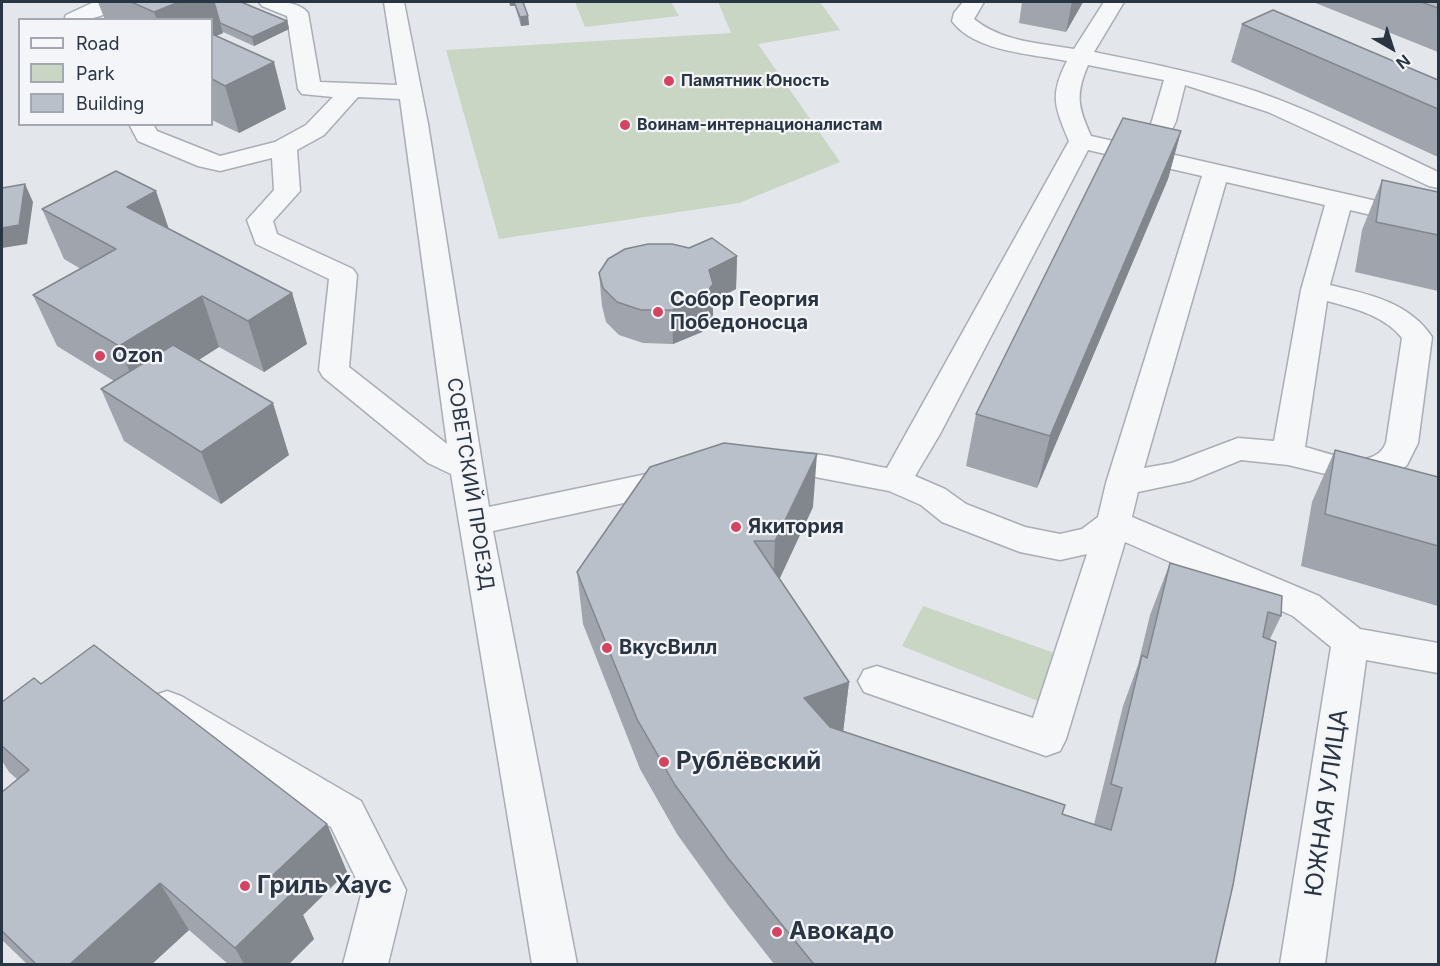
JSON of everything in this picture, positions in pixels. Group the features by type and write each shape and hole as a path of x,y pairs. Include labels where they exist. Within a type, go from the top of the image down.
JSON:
{"street":[{"path":"78,18 109,2"},
{"path":"269,2 297,13 310,89 410,92"},
{"name":"СОВЕТСКИЙ ПРОЕЗД","path":"394,2 410,92 474,522 555,964"},
{"path":"974,2 965,13 963,21 982,34 999,41 1223,88 1253,99 1438,182"},
{"path":"1081,141 1067,107 1067,92 1071,76 1114,2"},
{"path":"1148,157 1164,121 1176,77"},
{"path":"142,126 147,136 207,161 220,164 284,147 315,130 352,90"},
{"path":"1081,141 1438,224"},
{"path":"896,481 1081,141"},
{"path":"284,147 287,191 260,220 265,238 343,275 334,370 439,455 466,468"},
{"path":"877,681 1046,739 1114,523 1123,483 1216,173"},
{"path":"1288,454 1315,290 1339,201"},
{"path":"1123,483 1178,473 1238,449 1288,454 1359,471 1380,470 1396,457 1402,443 1417,337 1410,326 1387,313 1315,290"},
{"path":"750,466 810,465 896,481 933,497 954,513 1020,539 1060,547 1092,540 1114,523"},
{"path":"474,522 528,513 646,485 706,474"},
{"path":"1114,523 1306,606 1350,642 1438,658"},
{"name":"ЮЖНАЯ УЛИЦА","path":"1304,964 1350,642"},
{"path":"134,688 346,814 384,890 366,964"}],"green space":[{"path":"575,2 671,2 679,16 585,27"},
{"path":"718,2 820,2 840,30 758,44 840,162 739,203 499,239 446,50 731,33"},
{"path":"923,606 1057,654 1038,701 902,646"}],"building":[{"path":"131,2 179,2 154,12"},
{"path":"214,2 241,2 287,21 252,37 220,23"},
{"path":"514,2 523,2 528,16 520,17"},
{"path":"1421,2 1438,2 1438,8"},
{"path":"1273,10 1438,80 1438,109 1242,24"},
{"path":"213,34 274,62 225,86 213,80"},
{"path":"1123,118 1181,131 1050,436 976,414"},
{"path":"116,171 156,191 127,207 292,293 248,321 202,296 119,346 33,295 116,249 42,209"},
{"path":"1382,180 1438,192 1438,235 1376,222"},
{"path":"25,184 19,225 2,228 2,188"},
{"path":"712,238 737,256 709,270 713,284 702,299 672,310 641,310 617,302 603,288 599,273 608,259 625,249 648,244 672,244 689,248"},
{"path":"173,345 273,403 201,452 101,389"},
{"path":"724,443 817,454 775,541 754,541 849,682 804,698 830,727 1065,805 1062,814 1111,830 1122,788 1111,784 1142,655 1147,658 1170,563 1282,596 1281,616 1268,612 1263,637 1276,642 1233,885 1215,964 815,964 812,962 728,858 675,785 637,719 577,572 650,467"},
{"path":"1335,450 1438,477 1438,546 1325,514"},
{"path":"94,645 327,824 272,876 292,893 235,948 160,883 70,964 36,964 2,931 2,792 29,770 2,746 2,702 34,678 41,684"}],"place":[{"name":"Памятник Юность","path":"669,81"},
{"name":"Воинам-интернационалистам","path":"625,125"},
{"name":"Собор Георгия Победоносца","path":"658,312"},
{"name":"Ozon","path":"100,356"},
{"name":"Якитория","path":"736,527"},
{"name":"ВкусВилл","path":"607,648"},
{"name":"Рублёвский","path":"664,762"},
{"name":"Гриль Хаус","path":"245,886"},
{"name":"Авокадо","path":"777,932"}]}
